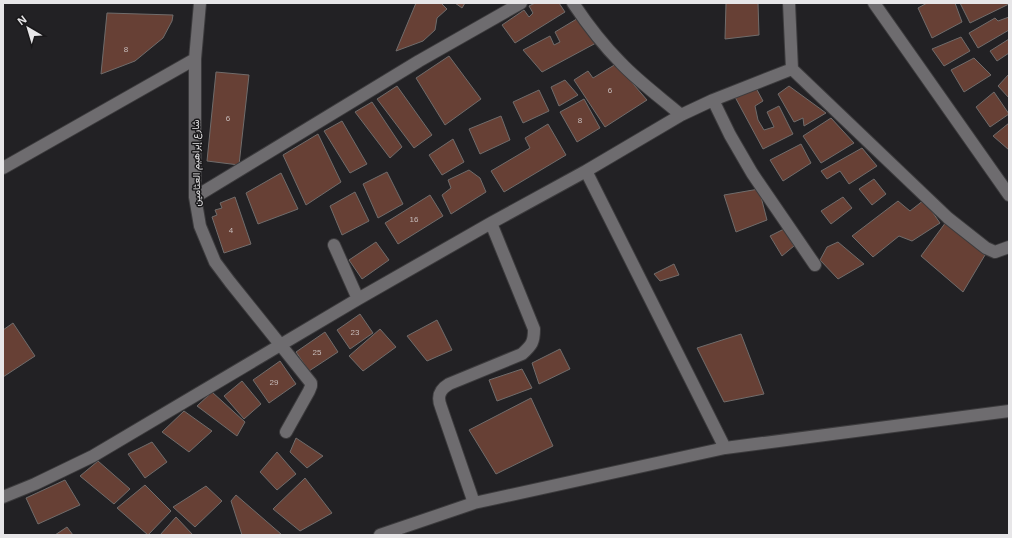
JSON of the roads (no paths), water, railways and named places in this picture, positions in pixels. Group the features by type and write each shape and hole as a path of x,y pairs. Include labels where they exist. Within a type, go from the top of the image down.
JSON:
{"street":[{"name":"شارع إبراهيم العثامين","path":"200,3 195,59 195,197 200,226 215,262 308,379 311,386 286,432"},
{"path":"195,197 419,61 521,3"},
{"path":"573,3 620,63 681,115"},
{"path":"789,3 792,69 948,218 986,248 995,252 1009,247"},
{"path":"874,3 1009,195"},
{"path":"3,168 195,59"},
{"path":"3,497 35,484 93,456 358,299 586,171 681,115 713,100 792,69"},
{"path":"713,100 730,135 752,173 815,266"},
{"path":"586,171 725,448"},
{"path":"474,503 438,400 439,395 444,387 449,384 522,354 530,347 534,339 534,328 491,223"},
{"path":"334,245 358,299"},
{"path":"380,535 474,503 725,448 1009,411"}]}
